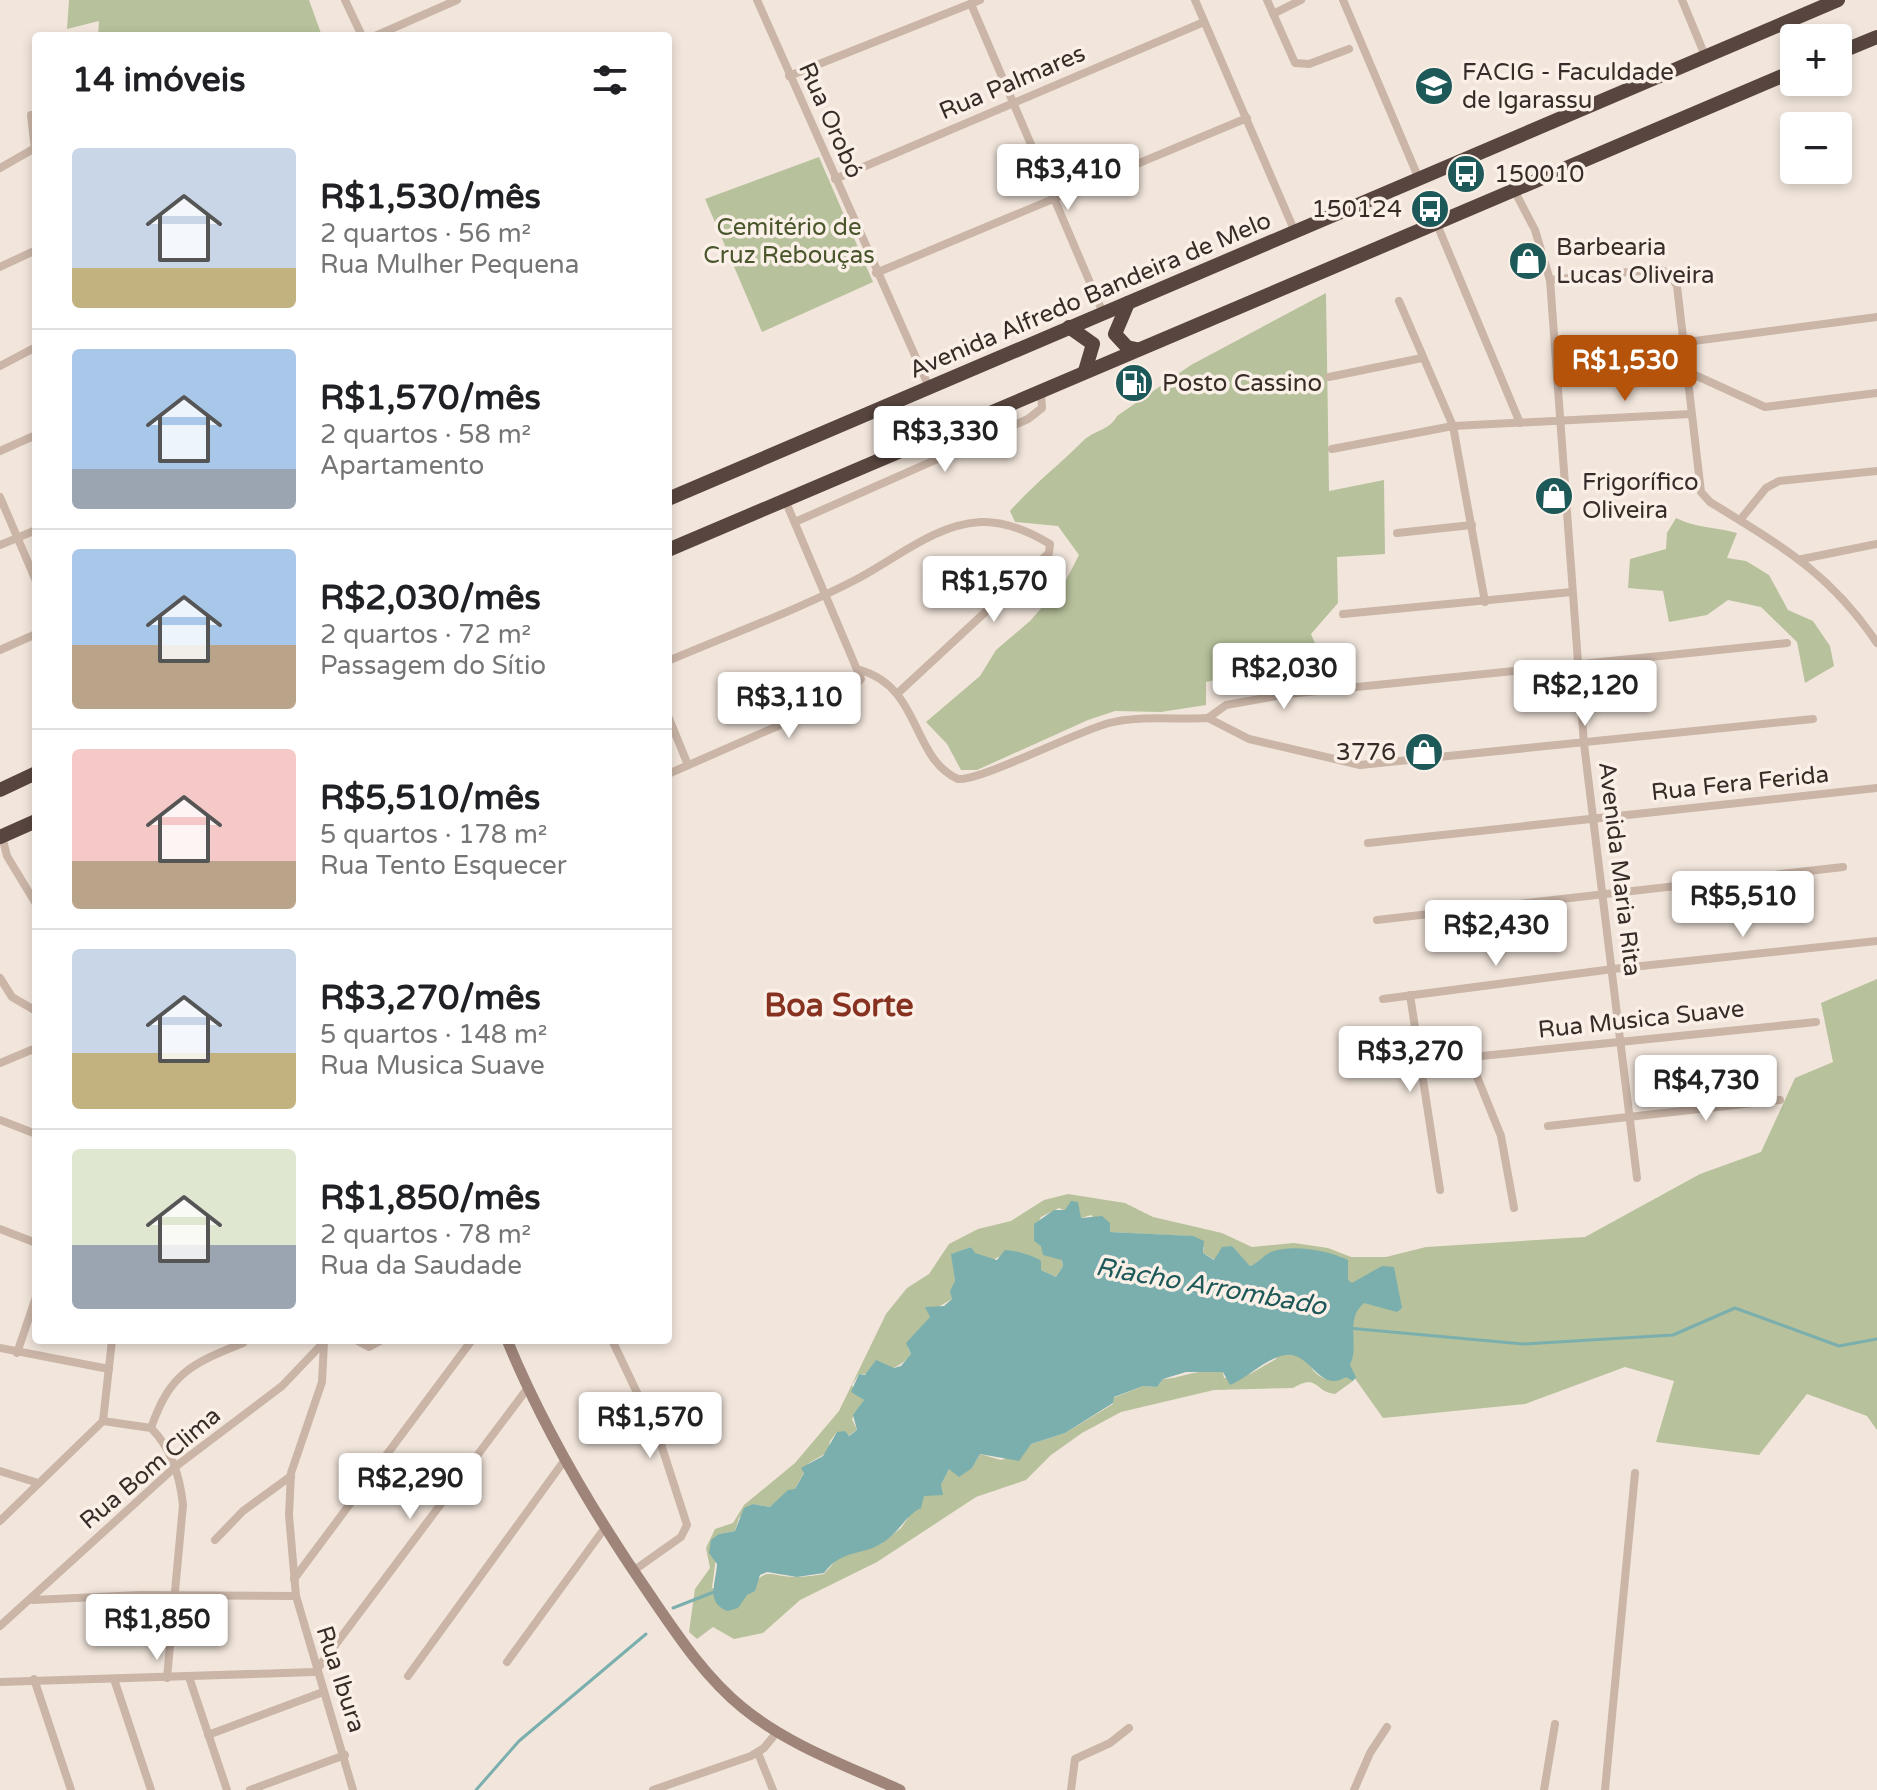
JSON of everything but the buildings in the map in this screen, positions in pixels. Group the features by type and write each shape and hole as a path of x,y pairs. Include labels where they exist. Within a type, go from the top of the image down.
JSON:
{"highway":[{"name":"Avenida Alfredo Bandeira de Melo","path":"672,497 1838,0"},
{"path":"1852,47 1877,37"},
{"path":"672,548 1780,77"},
{"path":"1128,303 1115,334 1127,347 1136,349"},
{"path":"1069,327 1090,338 1093,344 1085,371"},
{"path":"0,790 32,775"},
{"path":"1,837 32,823"}],"main road":[{"path":"509,1344 527,1389 564,1461 604,1529 712,1679 744,1709 777,1732 900,1790"}],"street":[{"path":"345,0 360,32"},
{"path":"384,32 457,0"},
{"name":"Rua Orobó","path":"757,0 929,387"},
{"path":"1195,0 1295,233"},
{"path":"1267,0 1295,63 1309,64 1349,49"},
{"path":"1273,14 1301,0"},
{"path":"1343,0 1419,179"},
{"path":"1682,0 1706,58"},
{"path":"789,76 975,2 1013,104 1103,313"},
{"name":"Rua Palmares","path":"835,179 1204,22"},
{"path":"31,115 32,124"},
{"path":"876,273 1247,118"},
{"path":"0,168 32,151"},
{"name":"Avenida Maria Rita","path":"1514,189 1543,250 1550,280 1584,744 1637,1178"},
{"path":"1436,222 1520,423"},
{"path":"0,267 32,252"},
{"path":"1550,280 1665,270 1677,286 1701,492 1802,559 1852,606 1877,643"},
{"path":"1399,301 1453,426 1485,602"},
{"path":"1557,359 1877,317"},
{"path":"0,366 32,349"},
{"path":"1329,377 1422,358"},
{"path":"1686,371 1765,407 1877,393"},
{"path":"795,522 1028,419 1042,408 1040,390"},
{"path":"1332,449 1453,426 1562,424 1691,414"},
{"path":"0,451 32,437"},
{"path":"1740,520 1766,488 1779,481 1877,471"},
{"path":"0,497 32,571"},
{"path":"672,772 844,697 858,684 860,670 785,499"},
{"path":"672,659 826,593 923,541 957,527 981,522 1003,524 1050,544 1049,553 898,693"},
{"path":"1397,533 1472,525"},
{"path":"0,545 32,532"},
{"path":"1802,559 1877,544"},
{"path":"1343,614 1572,592"},
{"path":"0,650 32,636"},
{"path":"1208,718 1217,710 1240,702 1288,694 1352,690 1787,643"},
{"path":"860,670 880,675 898,693 941,767 951,776 964,779 1109,723 1208,718 1249,739 1360,765 1813,719"},
{"path":"672,726 688,765"},
{"name":"Rua Fera Ferida","path":"1368,843 1877,788"},
{"path":"1,837 7,856 32,897"},
{"path":"1377,920 1843,867"},
{"path":"1383,999 1613,969 1877,941"},
{"path":"0,978 12,997 32,1009"},
{"path":"1410,995 1440,1190"},
{"name":"Rua Musica Suave","path":"1422,1062 1816,1022"},
{"path":"0,1063 32,1050"},
{"path":"1469,1057 1501,1136 1514,1208"},
{"path":"1548,1126 1780,1100"},
{"path":"0,1120 32,1132"},
{"path":"0,1229 32,1241"},
{"path":"17,1353 32,1309"},
{"path":"0,1521 103,1421 112,1344"},
{"path":"151,1428 164,1393 172,1382 198,1364 241,1344"},
{"name":"Rua Bom Clima","path":"0,1626 175,1467 282,1386 322,1344"},
{"name":"Rua Ibura","path":"325,1344 322,1382 291,1476 294,1580 315,1672 345,1755 353,1790"},
{"path":"294,1580 469,1344"},
{"path":"614,1344 660,1441 687,1525 681,1537 633,1571"},
{"path":"0,1348 109,1369"},
{"path":"0,1682 315,1672 527,1389"},
{"path":"103,1421 151,1428 164,1442 175,1467 183,1505 167,1678"},
{"path":"408,1676 564,1461"},
{"path":"0,1471 38,1483"},
{"path":"1605,1790 1635,1473"},
{"path":"215,1540 243,1511 291,1476"},
{"path":"507,1662 604,1529"},
{"path":"32,1600 296,1596"},
{"path":"189,1677 227,1790"},
{"path":"34,1679 71,1790"},
{"path":"114,1679 151,1790"},
{"path":"208,1735 323,1692"},
{"path":"1544,1790 1555,1724"},
{"path":"1354,1790 1370,1753 1387,1727"},
{"path":"1071,1790 1072,1764 1077,1756 1110,1743 1129,1728"},
{"path":"653,1790 758,1753 777,1732"},
{"path":"758,1753 773,1790"},
{"path":"250,1790 345,1755"}],"green space":[{"path":"69,0 309,0 321,32 98,32 99,21 67,29"},
{"name":"Cemitério de Cruz Rebouças","path":"819,157 873,282 762,332 705,199"},
{"path":"1326,293 1329,491 1384,480 1385,554 1337,557 1338,603 1311,634 1329,676 1270,681 1263,653 1241,656 1233,676 1206,682 1206,705 1161,712 1115,711 977,770 961,770 947,744 926,722 980,676 996,650 1030,621 1066,580 1079,555 1058,526 1015,522 1010,511 1083,441 1110,425 1117,416 1191,365"},
{"path":"1676,518 1737,533 1727,558 1746,561 1769,575 1788,610 1813,621 1830,646 1834,666 1805,683 1797,642 1761,607 1728,600 1707,615 1669,622 1663,591 1628,588 1630,559 1666,549 1667,533"},
{"path":"1877,979 1877,1430 1867,1416 1807,1394 1759,1455 1656,1442 1674,1381 1625,1367 1525,1404 1383,1418 1349,1370 1309,1364 1324,1378 1346,1376 1353,1381 1335,1394 1308,1382 1293,1388 1214,1390 1121,1412 1082,1433 1051,1455 1026,1480 976,1497 877,1562 800,1600 763,1633 734,1639 713,1627 697,1639 689,1632 695,1589 710,1568 706,1548 715,1529 733,1523 744,1505 795,1463 839,1411 886,1314 907,1288 929,1274 949,1244 978,1229 1011,1221 1044,1200 1068,1194 1125,1203 1153,1217 1222,1233 1252,1247 1294,1243 1328,1248 1351,1257 1386,1257 1426,1247 1585,1237 1700,1174 1761,1152 1795,1078 1833,1062 1821,1003","holes":["1059,1208 1081,1218 1091,1215 1109,1232 1187,1236 1204,1247 1203,1253 1215,1260 1219,1252 1231,1246 1250,1266 1289,1249 1342,1257 1276,1359 1250,1374 1224,1378 1223,1372 1207,1371 1163,1379 1157,1387 1143,1386 1113,1398 1113,1404 1065,1433 1031,1444 1024,1452 1001,1460 980,1454 972,1468 949,1469 941,1485 924,1495 901,1528 881,1544 839,1557 824,1574 797,1577 763,1575 747,1595 712,1588 719,1534 735,1531 739,1518 753,1504 770,1507 795,1489 809,1463 828,1452 830,1441 837,1432 848,1436 857,1430 852,1419 864,1400 852,1385 859,1374 872,1374 901,1364 911,1354 908,1348 931,1317 928,1313 952,1299 955,1281 952,1254 971,1247 974,1253 992,1260 1003,1255 1037,1258 1041,1270 1056,1277 1063,1266 1062,1260 1044,1250 1034,1230 1041,1217"]}],"water":[{"path":"1071,1201 1078,1202 1081,1218 1102,1216 1110,1223 1110,1232 1193,1236 1204,1241 1203,1253 1214,1260 1222,1247 1232,1246 1250,1266 1279,1250 1299,1248 1320,1251 1348,1260 1348,1280 1352,1283 1382,1266 1394,1267 1402,1308 1397,1312 1364,1303 1358,1310 1353,1325 1354,1349 1350,1365 1356,1377 1353,1381 1346,1377 1337,1381 1323,1378 1306,1362 1292,1355 1276,1358 1230,1385 1223,1372 1186,1372 1163,1379 1157,1387 1143,1386 1114,1397 1113,1403 1065,1433 1031,1444 1019,1461 980,1454 972,1468 959,1477 949,1469 941,1485 943,1495 924,1496 921,1508 876,1547 845,1556 824,1573 797,1577 767,1572 760,1575 755,1591 747,1595 738,1608 728,1611 716,1603 714,1585 717,1564 709,1553 711,1540 719,1534 735,1531 744,1508 753,1504 770,1507 788,1490 795,1489 804,1473 801,1468 823,1456 837,1432 845,1431 849,1436 857,1430 853,1415 864,1400 851,1392 859,1374 865,1375 876,1360 894,1368 901,1366 911,1354 906,1343 930,1317 925,1307 944,1306 952,1299 950,1291 955,1281 951,1254 971,1247 975,1253 997,1260 1005,1250 1013,1251 1038,1259 1041,1270 1056,1277 1063,1266 1062,1260 1043,1255 1041,1246 1034,1241 1034,1224 1054,1210 1065,1210"}],"waterway":[{"name":"Riacho Arrombado","path":"1348,1328 1523,1344 1673,1335 1735,1308 1839,1346 1877,1339"},
{"name":"Riacho Arrombado","path":"673,1608 714,1592"},
{"name":"Riacho Arrombado","path":"476,1790 519,1741 646,1634"}],"place":[{"name":"FACIG - Faculdade de Igarassu","path":"1434,86"},
{"name":"150010","path":"1466,174"},
{"name":"150124","path":"1430,209"},
{"name":"Barbearia Lucas Oliveira","path":"1528,261"},
{"name":"Posto Cassino","path":"1134,383"},
{"name":"Frigorífico Oliveira","path":"1554,496"},
{"name":"3776","path":"1424,752"}],"district":[{"name":"Boa Sorte","path":"839,1005"}]}
